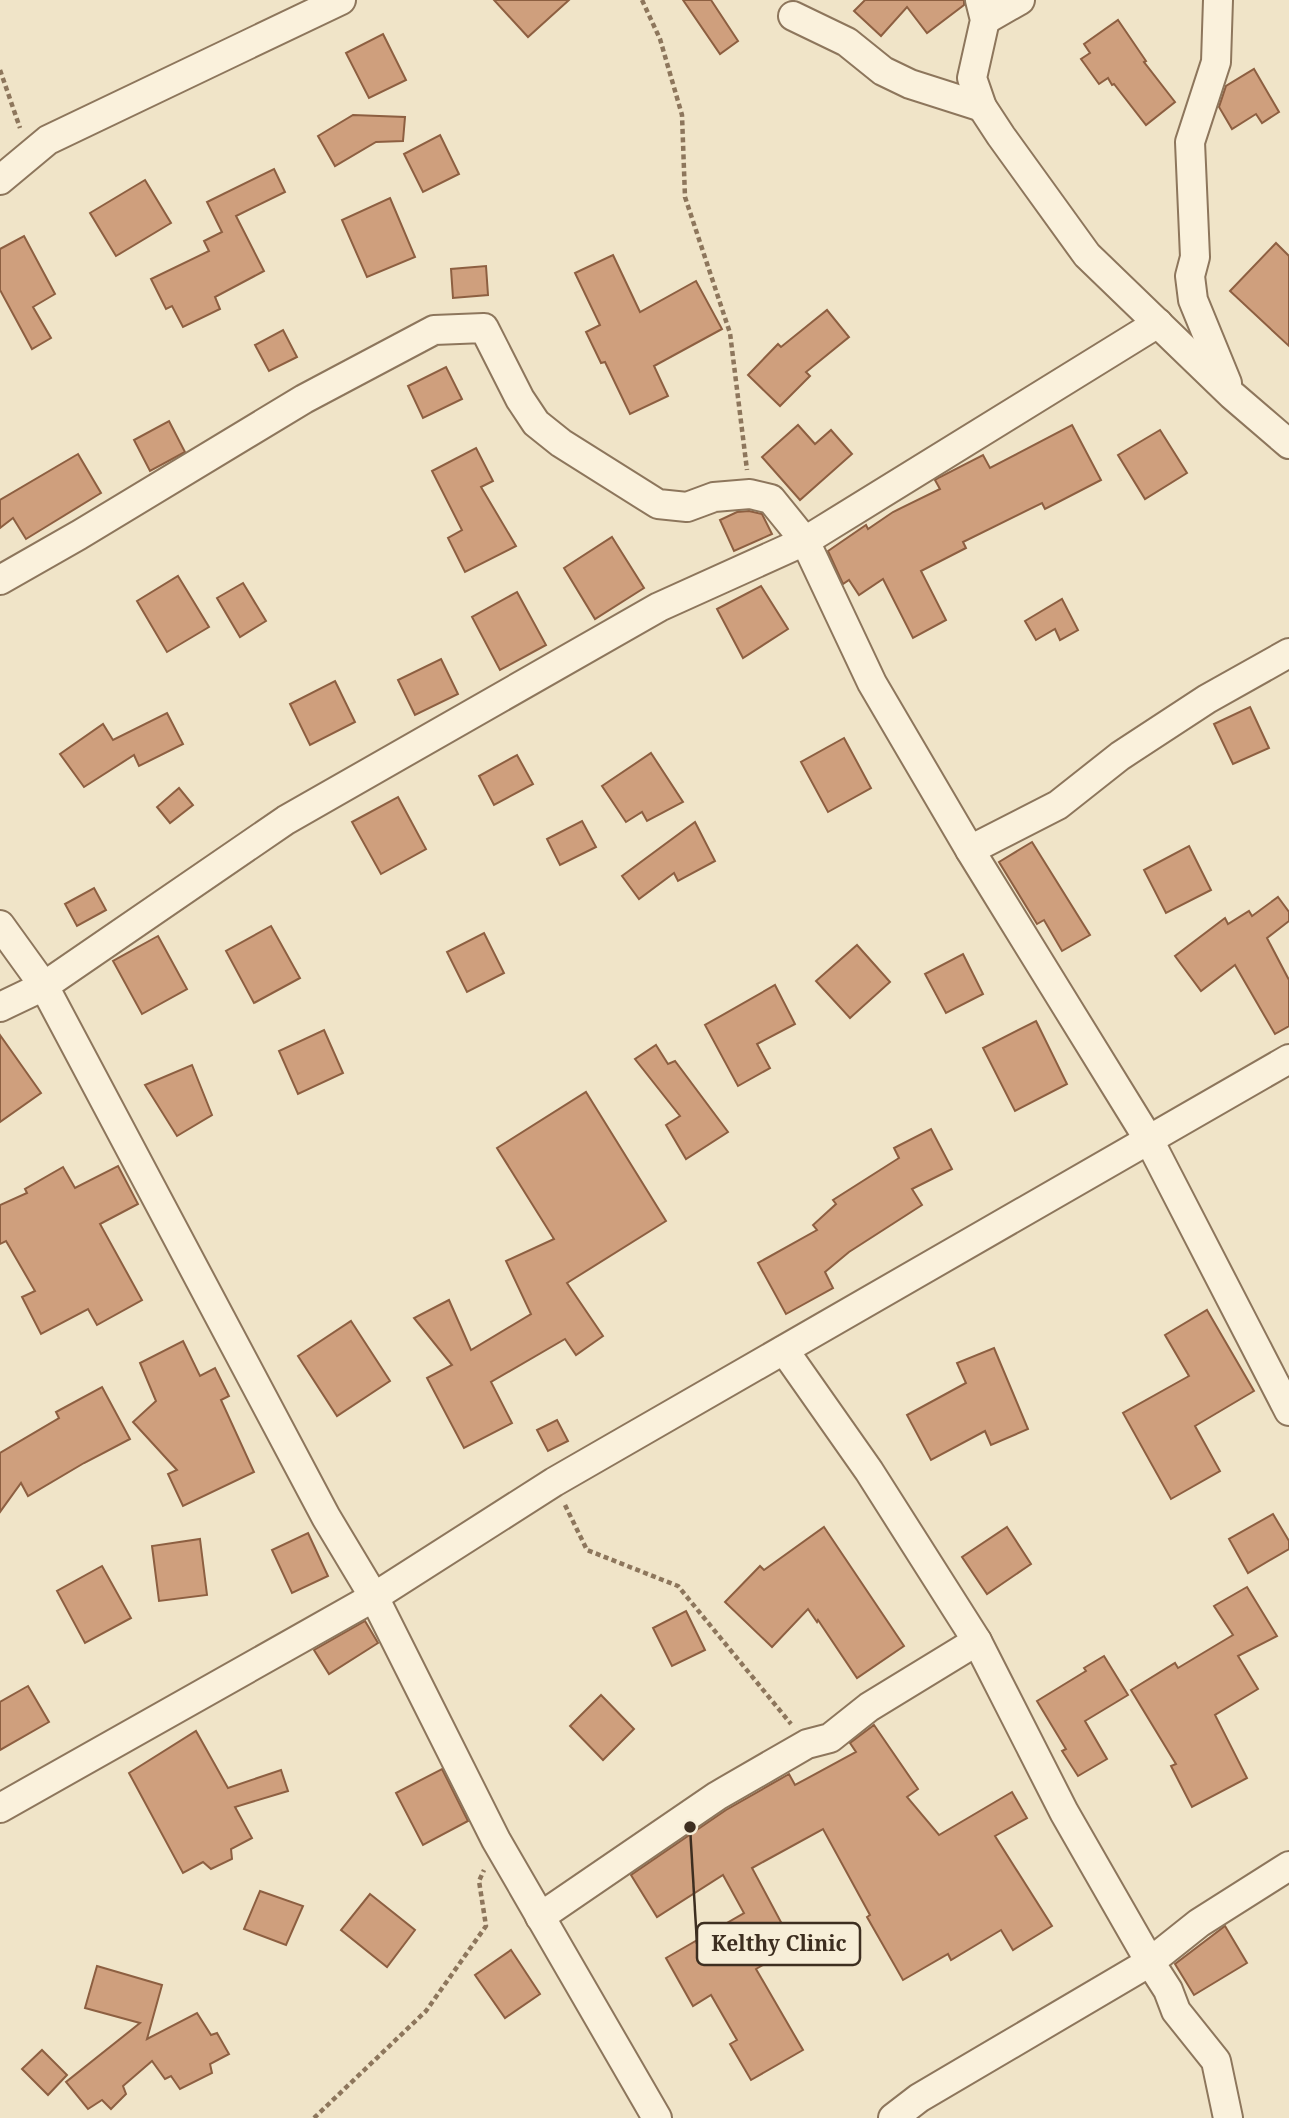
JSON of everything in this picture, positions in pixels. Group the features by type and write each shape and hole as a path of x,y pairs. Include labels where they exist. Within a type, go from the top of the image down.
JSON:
{"street":[{"path":"0,180 48,140 341,0"},
{"path":"1020,0 983,10 972,78 982,107 1087,256 1233,395 1289,444"},
{"path":"1218,0 1216,62 1190,142 1195,257 1190,276 1193,300 1233,395"},
{"path":"793,16 847,43 883,71 910,84 982,107"},
{"path":"0,1007 44,986 286,820 659,607 805,541 1158,323"},
{"path":"0,580 304,399 434,330 484,328 520,399 536,423 561,443 658,504 687,507 714,497 750,494 771,499 805,541 872,683 970,850 1149,1140 1289,1412"},
{"path":"970,850 1058,804 1120,756 1207,699 1289,653"},
{"path":"0,925 44,986 326,1517 374,1597 496,1840 657,2118"},
{"path":"0,1808 374,1597 554,1482 1289,1059"},
{"path":"784,1350 869,1471 977,1641 1065,1812 1168,1990 1176,2011 1216,2061 1228,2118"},
{"path":"540,1917 717,1796 807,1744 830,1738 869,1707 977,1641"},
{"path":"893,2118 919,2098 1150,1962 1199,1923 1289,1866"}],"path":[{"path":"642,0 660,39 682,115 685,197 730,333 750,494"},
{"path":"0,70 29,155"},
{"path":"554,1482 587,1550 678,1586 734,1651 807,1744"},
{"path":"314,2118 426,2011 486,1927 479,1881 496,1840"}],"building":[{"path":"494,0 569,0 528,37"},
{"path":"683,0 711,0 738,41 720,54"},
{"path":"865,0 964,0 964,5 927,33 907,7 881,36 854,11"},
{"path":"1118,20 1146,61 1144,62 1175,102 1146,125 1114,84 1112,85 1108,78 1099,84 1081,59 1090,53 1084,44"},
{"path":"383,34 406,80 369,98 346,53"},
{"path":"1254,69 1279,112 1262,123 1256,114 1232,129 1219,107 1226,86"},
{"path":"353,115 405,117 403,141 376,142 335,166 318,136"},
{"path":"440,135 459,174 423,192 404,154"},
{"path":"274,169 285,192 236,216 264,271 215,297 220,309 183,327 172,306 166,309 151,279 209,251 204,241 222,232 207,202"},
{"path":"145,180 171,223 116,256 90,213"},
{"path":"390,198 415,257 367,277 342,220"},
{"path":"24,236 55,294 33,307 51,338 32,349 0,290 0,249"},
{"path":"1276,243 1289,256 1289,346 1230,291"},
{"path":"613,255 640,312 696,281 722,329 654,366 668,396 630,414 605,362 601,363 586,332 600,325 575,273"},
{"path":"486,266 488,295 453,298 451,269"},
{"path":"827,310 849,337 806,372 810,376 780,406 748,375 778,344 781,347"},
{"path":"283,330 297,357 269,371 255,345"},
{"path":"446,367 462,399 423,418 408,386"},
{"path":"169,421 185,452 150,471 134,440"},
{"path":"798,425 815,444 831,430 852,454 800,500 762,457"},
{"path":"1072,425 1101,480 1045,509 1042,503 963,542 966,548 921,571 946,620 913,638 883,579 859,595 849,580 843,584 828,551 866,525 868,529 893,512 940,489 935,480 940,477 983,455 990,468"},
{"path":"1160,430 1187,473 1145,499 1118,455"},
{"path":"476,448 493,481 481,487 516,546 465,572 448,538 462,530 432,471"},
{"path":"78,454 101,493 26,539 13,518 0,528 0,500"},
{"path":"737,512 762,514 772,534 734,551 720,520"},
{"path":"612,537 644,588 595,619 564,568"},
{"path":"178,576 209,627 167,652 137,601"},
{"path":"243,583 266,621 240,637 217,598"},
{"path":"761,586 788,629 743,658 717,609"},
{"path":"517,592 546,645 500,670 472,617"},
{"path":"1062,599 1078,630 1060,640 1055,629 1036,640 1025,621"},
{"path":"441,659 458,694 415,715 398,680"},
{"path":"335,681 355,722 310,745 290,704"},
{"path":"1250,707 1269,748 1233,764 1214,724"},
{"path":"167,713 183,744 139,766 134,755 84,787 60,754 103,724 113,740"},
{"path":"844,738 871,788 828,812 801,762"},
{"path":"651,753 683,802 647,821 642,812 626,822 602,786"},
{"path":"517,755 533,784 494,805 479,776"},
{"path":"179,788 193,805 170,823 157,807"},
{"path":"398,797 426,849 381,874 352,822"},
{"path":"582,821 596,847 560,865 547,839"},
{"path":"695,822 715,861 678,881 674,873 639,899 622,876"},
{"path":"1032,842 1090,935 1062,951 1044,920 1037,924 999,862"},
{"path":"1189,846 1211,890 1166,913 1144,870"},
{"path":"94,888 106,910 77,926 65,904"},
{"path":"1278,897 1289,912 1289,921 1267,938 1289,980 1289,1026 1275,1034 1235,965 1201,991 1175,956 1225,918 1228,924 1249,911 1252,916"},
{"path":"271,926 300,978 254,1003 226,951"},
{"path":"484,933 504,973 467,992 447,952"},
{"path":"158,936 187,989 142,1014 113,961"},
{"path":"857,945 890,982 850,1018 816,981"},
{"path":"963,954 983,994 946,1013 925,974"},
{"path":"775,985 795,1024 757,1044 770,1068 738,1086 705,1025"},
{"path":"1036,1021 1067,1084 1015,1111 983,1048"},
{"path":"324,1030 343,1073 298,1094 279,1051"},
{"path":"0,1035 41,1093 0,1122"},
{"path":"656,1045 668,1064 675,1061 728,1132 686,1159 666,1125 680,1116 635,1059"},
{"path":"192,1065 212,1115 177,1136 145,1085"},
{"path":"586,1092 666,1221 567,1283 603,1336 576,1355 565,1339 491,1382 512,1423 464,1448 427,1378 452,1365 414,1318 449,1300 471,1350 531,1314 506,1261 554,1239 497,1148"},
{"path":"931,1129 952,1169 912,1189 922,1205 849,1252 825,1272 833,1288 786,1314 758,1263 817,1230 813,1225 836,1204 833,1200 899,1158 894,1148"},
{"path":"118,1166 138,1204 100,1224 142,1300 97,1325 88,1309 41,1334 22,1297 35,1291 6,1241 0,1244 0,1205 27,1193 25,1189 63,1167 75,1188"},
{"path":"1207,1310 1254,1391 1195,1426 1220,1471 1171,1499 1123,1413 1189,1376 1165,1335"},
{"path":"351,1321 390,1381 337,1416 298,1356"},
{"path":"183,1341 200,1376 215,1368 229,1396 221,1400 254,1472 183,1506 168,1474 177,1470 133,1422 156,1401 140,1363"},
{"path":"994,1348 1028,1429 991,1445 985,1431 931,1460 907,1415 966,1383 957,1363"},
{"path":"102,1387 130,1439 28,1496 21,1483 0,1512 0,1453 59,1418 56,1412"},
{"path":"557,1420 568,1441 548,1451 537,1430"},
{"path":"1273,1514 1289,1541 1289,1549 1248,1573 1229,1539"},
{"path":"824,1527 904,1646 857,1678 808,1609 772,1647 725,1602 760,1566 764,1570"},
{"path":"1007,1527 1031,1564 987,1594 962,1557"},
{"path":"308,1533 328,1576 292,1593 272,1550"},
{"path":"200,1539 207,1595 159,1601 152,1546"},
{"path":"102,1566 131,1618 85,1643 57,1591"},
{"path":"1247,1587 1277,1636 1238,1656 1258,1689 1215,1715 1247,1778 1192,1807 1171,1766 1176,1764 1131,1690 1175,1663 1178,1668 1233,1635 1214,1606"},
{"path":"686,1611 705,1650 672,1666 653,1628"},
{"path":"365,1621 378,1643 329,1674 314,1650"},
{"path":"1104,1656 1128,1695 1085,1721 1107,1759 1078,1776 1062,1751 1066,1749 1037,1701 1086,1671 1084,1668"},
{"path":"28,1686 49,1722 0,1750 0,1702"},
{"path":"601,1695 634,1729 603,1760 570,1726"},
{"path":"874,1725 918,1789 907,1797 939,1835 1012,1792 1027,1818 995,1836 1052,1926 1013,1950 1001,1930 951,1960 948,1954 903,1980 867,1917 870,1915 823,1829 752,1868 790,1939 758,1956 763,1965 756,1969 803,2050 751,2080 730,2044 737,2040 711,1995 693,2006 666,1958 744,1913 723,1875 657,1917 631,1875 726,1810 789,1774 795,1785 856,1752 850,1743"},
{"path":"196,1731 228,1788 281,1770 288,1791 235,1807 252,1838 231,1849 232,1859 211,1869 203,1862 183,1873 129,1773"},
{"path":"442,1769 468,1821 423,1845 396,1793"},
{"path":"260,1891 303,1906 286,1945 244,1929"},
{"path":"370,1894 415,1930 387,1967 341,1930"},
{"path":"1225,1926 1247,1963 1194,1995 1175,1964"},
{"path":"511,1950 540,1994 505,2018 475,1975"},
{"path":"97,1966 162,1985 147,2039 197,2013 211,2035 217,2033 229,2054 210,2064 212,2073 180,2089 171,2076 165,2079 152,2061 123,2086 126,2094 111,2109 102,2100 88,2109 66,2082 140,2023 85,2008"},
{"path":"42,2050 67,2075 48,2095 22,2069"}],"place":[{"name":"Kelthy Clinic","path":"690,1827"}]}
